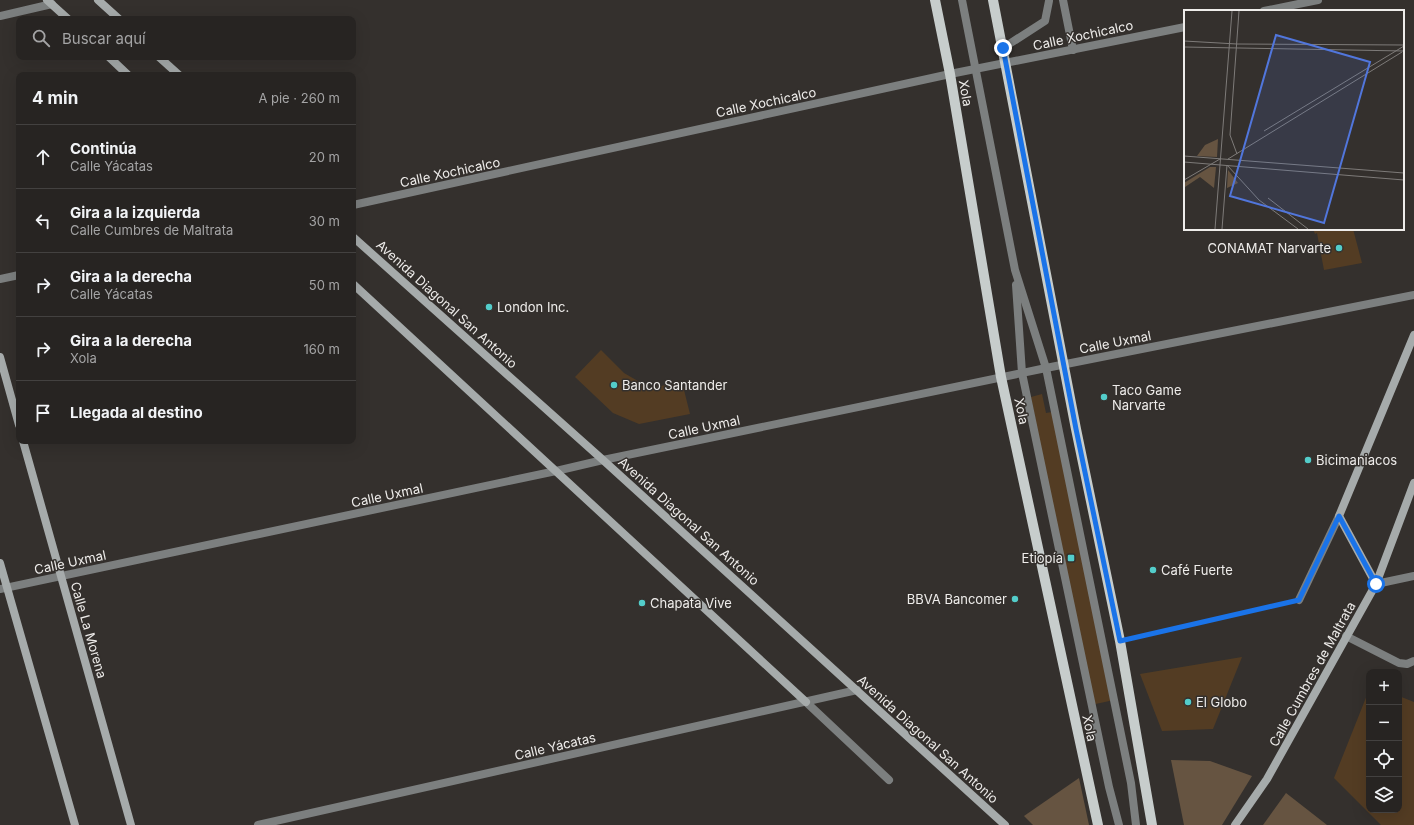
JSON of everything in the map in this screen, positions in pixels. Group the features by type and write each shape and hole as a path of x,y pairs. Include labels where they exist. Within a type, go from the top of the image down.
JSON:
{"main road":[{"name":"Xola","path":"934,0 950,74 1001,377 1098,825"},
{"path":"993,0 1120,641 1152,825"}],"street":[{"path":"98,0 116,16"},
{"path":"962,0 977,69 1015,270 1022,373 1119,825"},
{"path":"1063,0 1073,50"},
{"path":"1269,10 1318,0"},
{"path":"1003,48 1045,21 1049,1"},
{"path":"0,16 49,2 65,16"},
{"name":"Calle Xochicalco","path":"356,204 950,74 1184,27"},
{"path":"112,60 125,72"},
{"path":"162,60 175,72"},
{"name":"Avenida Diagonal San Antonio","path":"356,240 603,460 1006,825"},
{"path":"1015,270 1046,368 1130,783 1136,825"},
{"path":"0,279 16,276"},
{"path":"356,287 889,780"},
{"name":"Calle Uxmal","path":"3,588 1001,377 1414,295"},
{"path":"1299,600 1339,516 1414,335"},
{"path":"0,357 16,414"},
{"name":"Calle La Morena","path":"25,444 131,825"},
{"name":"Calle Cumbres de Maltrata","path":"1235,825 1267,779 1376,584 1414,483"},
{"path":"1339,516 1376,584 1414,576"},
{"path":"0,563 3,588 75,825"},
{"path":"1346,636 1399,663 1407,664 1414,662"},
{"name":"Calle Yácatas","path":"258,825 857,690"}],"path":[{"path":"1120,641 1299,600"}],"shaded area":[{"path":"1171,760 1210,761 1252,776 1222,825 1184,825"},
{"path":"1079,778 1089,825 1033,825 1024,816"},
{"path":"1286,793 1327,825 1263,825"}],"building":[{"name":"CONAMAT Narvarte","path":"1313,230 1353,230 1362,263 1324,270 1317,233 1315,234"},
{"name":"Banco Santander","path":"601,350 624,373 650,388 682,382 690,414 639,424 613,413 575,377"},
{"path":"1042,394 1046,413 1052,412 1114,700 1091,705 1031,397"},
{"name":"El Globo","path":"1242,657 1213,729 1162,731 1140,674"},
{"path":"1402,697 1414,702 1414,825 1381,825 1369,813 1402,813"},
{"path":"1366,698 1366,810 1334,778"}],"place":[{"name":"CONAMAT Narvarte","path":"1339,248"},
{"name":"London Inc.","path":"489,307"},
{"name":"Banco Santander","path":"614,385"},
{"name":"Taco Game Narvarte","path":"1104,397"},
{"name":"Bicimaniacos","path":"1308,460"},
{"name":"Etiopía","path":"1071,558"},
{"name":"Café Fuerte","path":"1153,570"},
{"name":"BBVA Bancomer","path":"1015,599"},
{"name":"Chapata Vive","path":"642,603"},
{"name":"El Globo","path":"1188,702"}],"route":[{"path":"1003,48 1076,429 1120,641 1299,600 1339,516 1376,584"}]}
